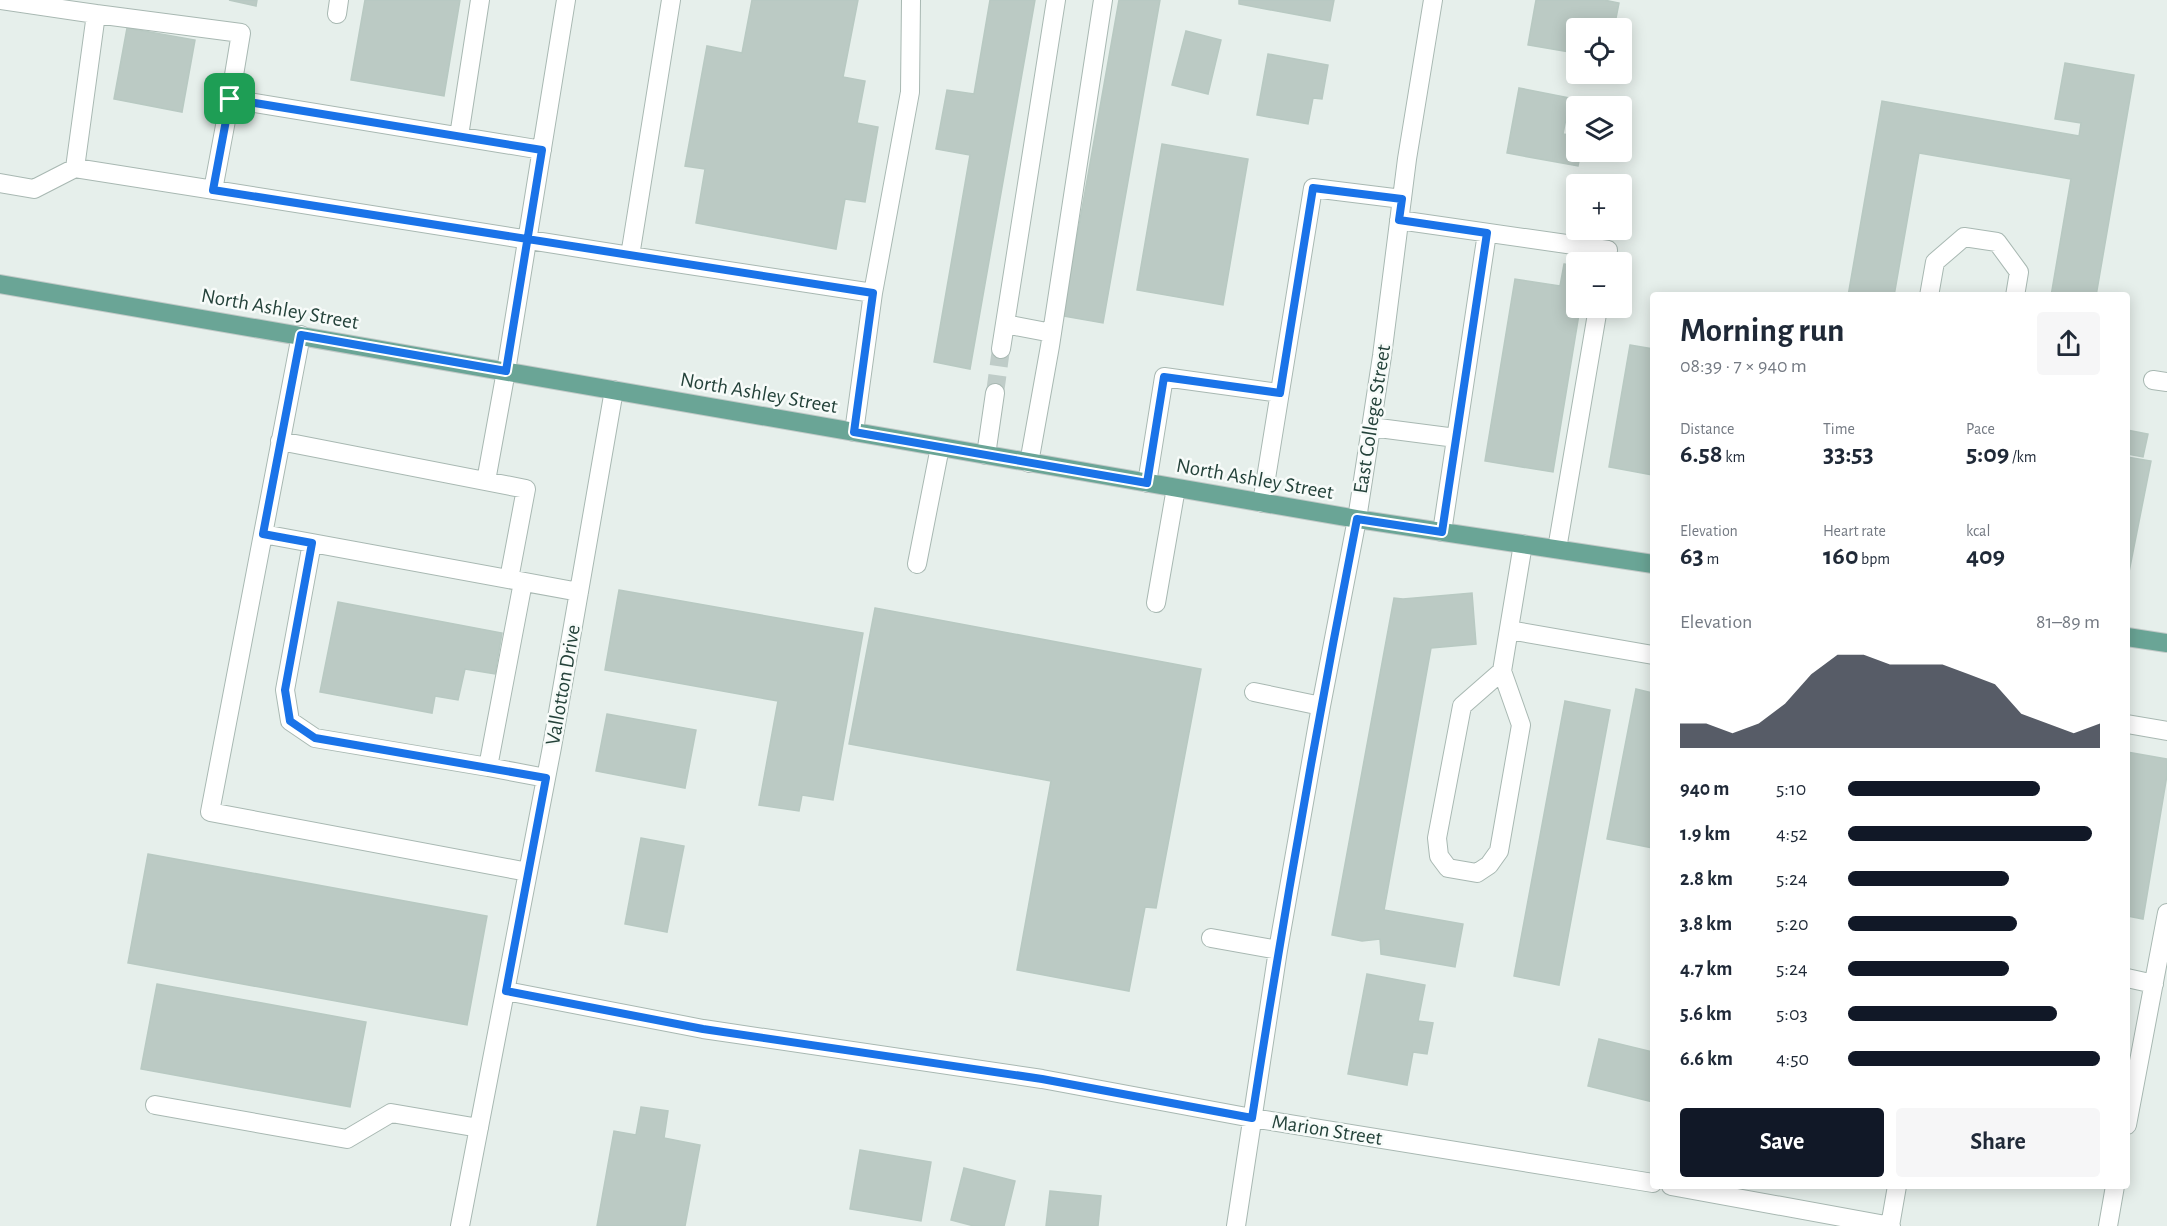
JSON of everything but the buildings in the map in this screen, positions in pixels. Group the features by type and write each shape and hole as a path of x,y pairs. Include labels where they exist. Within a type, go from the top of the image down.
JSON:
{"main road":[{"name":"North Ashley Street","path":"0,284 1262,503 1650,564"},
{"path":"2130,637 2167,643"}],"street":[{"path":"0,0 241,33 213,190"},
{"path":"459,136 480,0"},
{"path":"486,481 566,0"},
{"path":"630,256 671,0"},
{"path":"854,432 873,293 910,92 911,0"},
{"path":"1001,350 1056,0"},
{"path":"1029,462 1052,333 1103,0"},
{"name":"East College Street","path":"1236,1226 1278,950 1357,519 1432,0"},
{"path":"75,168 96,14"},
{"path":"230,99 542,150"},
{"path":"0,183 34,189 75,168 873,293"},
{"path":"1262,503 1313,188 1402,199"},
{"path":"1399,220 1608,250 1608,252"},
{"path":"1442,532 1487,233"},
{"path":"1930,292 1935,262 1964,237 1997,242 2019,272 2016,292"},
{"path":"1557,549 1596,318"},
{"path":"1005,324 1052,333"},
{"path":"301,335 210,812 528,872"},
{"path":"1147,483 1164,377 1280,393"},
{"name":"Vallotton Drive","path":"460,1226 546,778 614,390"},
{"path":"986,455 995,393"},
{"path":"1371,427 1456,438"},
{"path":"280,441 526,489 516,580 488,767"},
{"path":"917,564 940,447"},
{"path":"1156,603 1176,488"},
{"path":"263,534 579,592"},
{"path":"312,543 285,690 290,721 315,738 546,778"},
{"path":"1502,671 1462,706 1437,838 1439,856 1448,868 1477,873 1489,865 1499,851 1521,725 1502,671 1523,544"},
{"path":"1509,630 1650,654"},
{"path":"1254,692 1321,706"},
{"path":"2130,725 2167,731"},
{"path":"2130,1109 2167,913"},
{"path":"1211,938 1278,950"},
{"path":"2130,979 2154,984"},
{"name":"Marion Street","path":"506,991 703,1029 1042,1079 1252,1118 1650,1183"},
{"path":"155,1105 347,1139 391,1113 479,1128"},
{"path":"1688,1189 1891,1226 1897,1189"},
{"path":"2108,1226 2114,1189"}],"tunnel":[{"path":"995,393 1001,349"}],"route":[{"path":"230,99 213,190 527,240 873,293 854,432 1147,483 1164,377 1280,393 1313,188 1402,199 1399,220 1487,233 1442,532 1357,519 1278,950 1252,1118 1042,1079 703,1029 506,991 546,778 315,738 290,721 285,690 312,543 263,534 301,335 506,371 517,306 527,240 542,150 230,99"}]}
